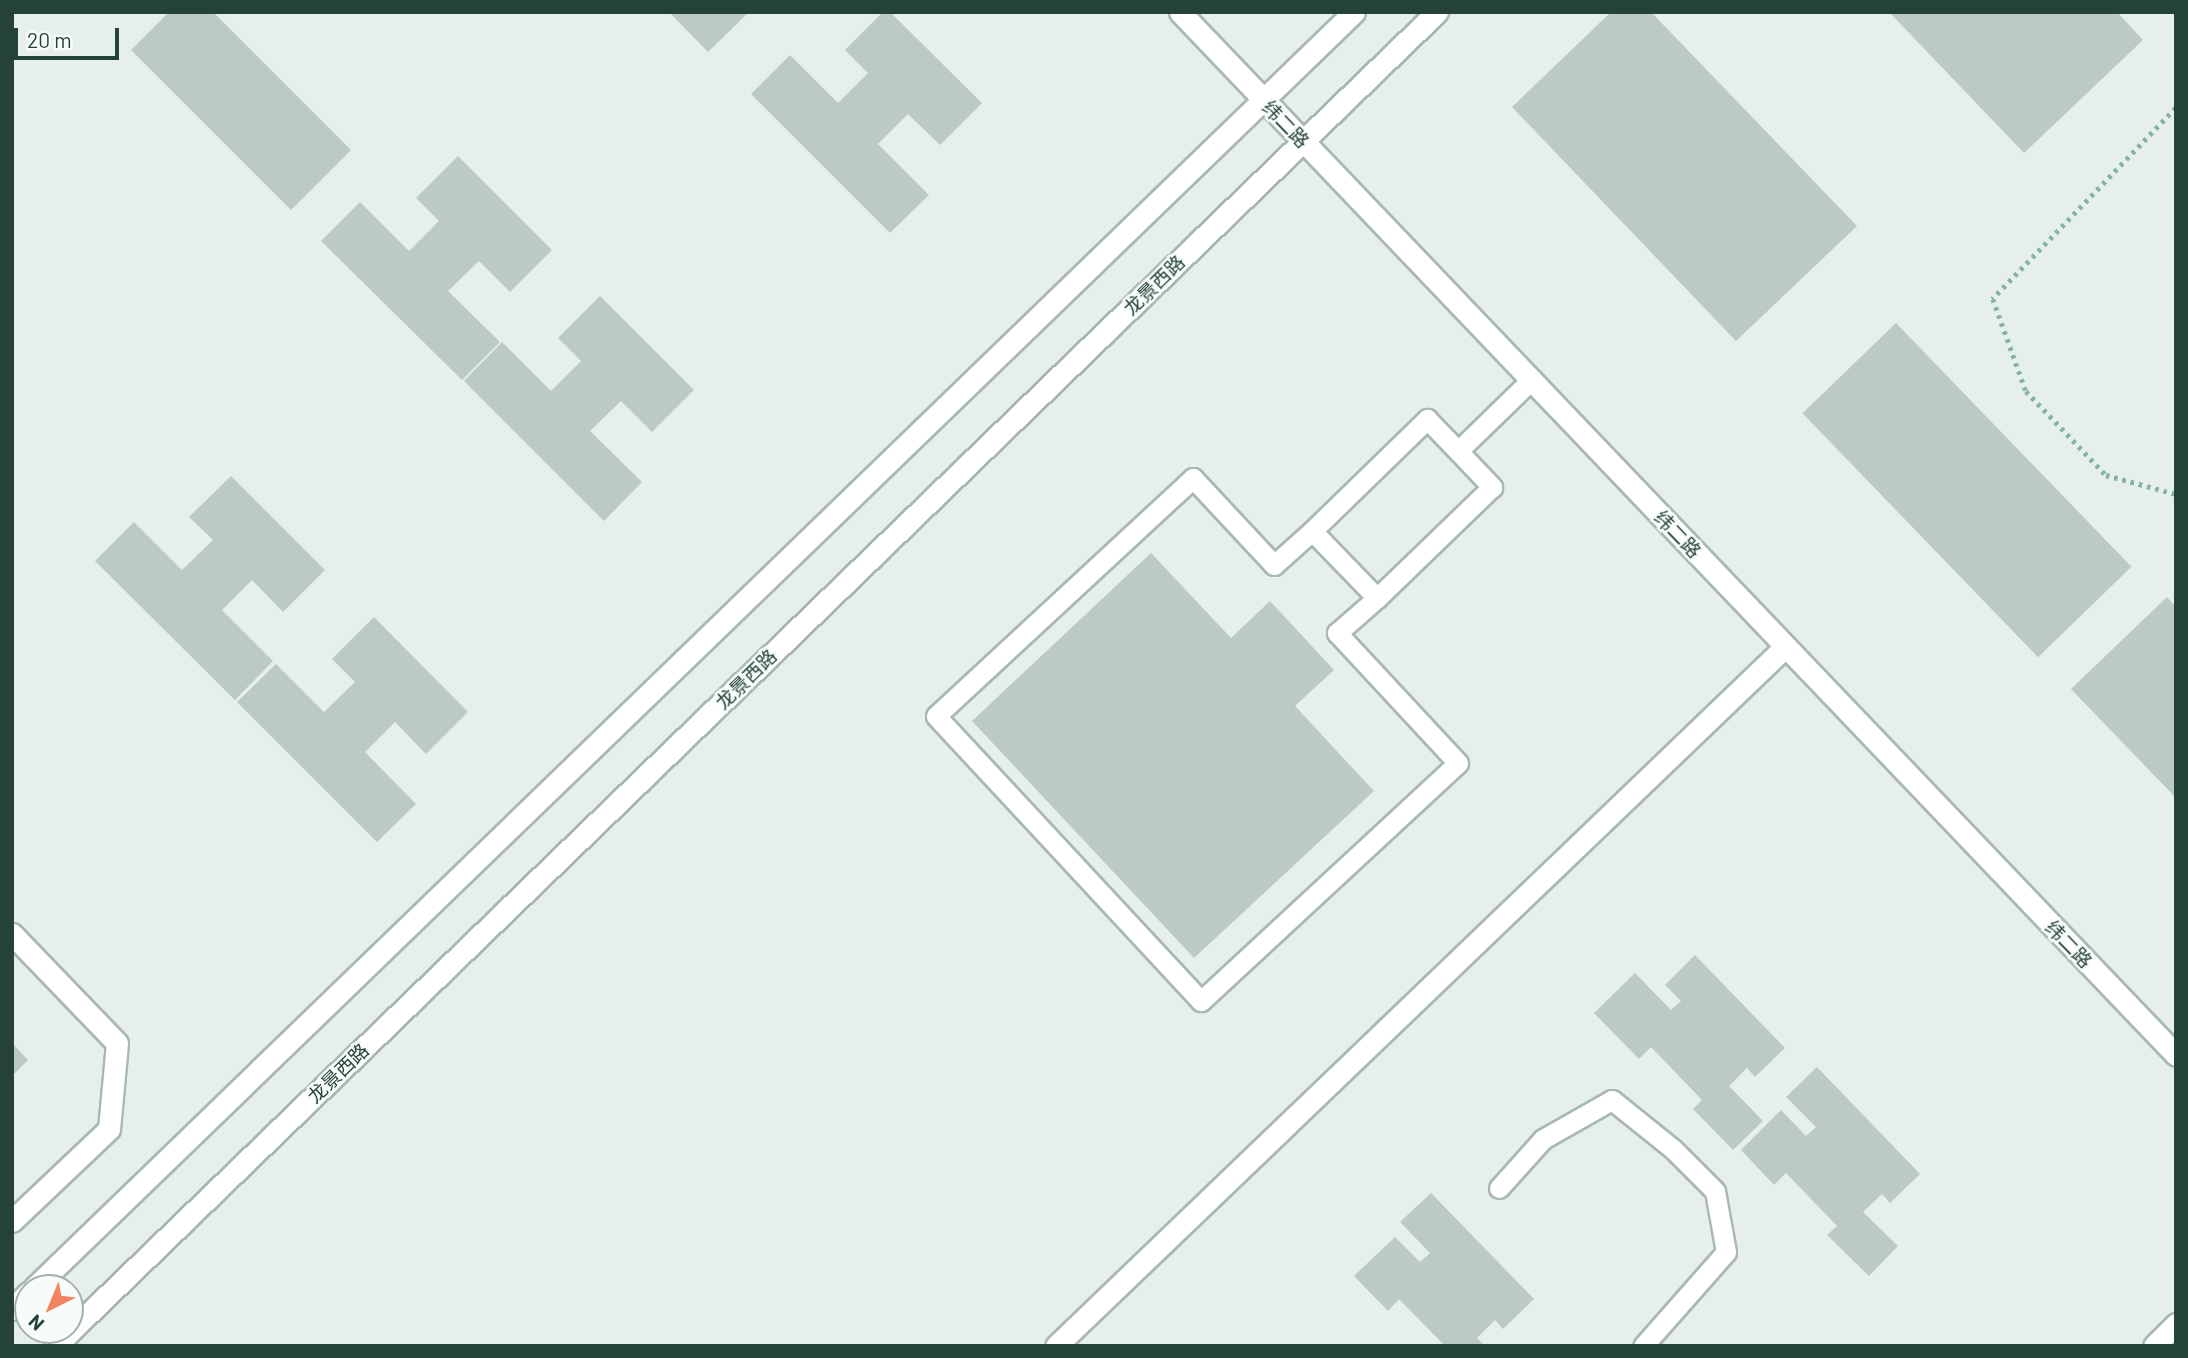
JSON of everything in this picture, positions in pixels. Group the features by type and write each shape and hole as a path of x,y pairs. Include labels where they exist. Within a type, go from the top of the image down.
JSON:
{"main road":[{"name":"纬二路","path":"1180,12 2176,1055"},
{"path":"48,1274 1354,12"},
{"name":"龙景西路","path":"55,1346 1437,12"},
{"path":"1056,1346 1786,647"},
{"path":"12,934 117,1043 109,1129 12,1221"},
{"path":"2154,1346 2176,1324"}],"lane":[{"path":"1458,451 1531,380"},
{"path":"1427,419 1458,451 1492,487 1337,633 1458,763 1201,1001 936,716 1193,478 1274,565 1427,419"},
{"path":"1311,531 1377,598"},
{"path":"1499,1188 1543,1139 1612,1100 1673,1149 1715,1191 1726,1252 1651,1343"}],"path":[{"path":"2176,108 1993,299 2026,391 2106,475 2176,494"}],"building":[{"path":"169,12 213,12 351,150 291,210 131,50"},
{"path":"669,12 746,12 747,14 708,52"},
{"path":"883,12 890,12 982,103 940,145 908,114 878,144 929,195 890,233 751,94 790,55 838,103 868,73 845,50"},
{"path":"1611,12 1651,12 1857,226 1736,341 1512,107"},
{"path":"1889,12 2117,12 2143,40 2024,153"},
{"path":"458,156 552,250 510,292 479,261 448,291 500,342 462,380 321,241 360,202 409,251 439,221 416,198"},
{"path":"600,296 694,390 652,432 621,401 590,431 642,482 604,521 464,381 502,342 551,391 581,361 558,338"},
{"path":"1896,323 2131,567 2038,657 1802,413"},
{"path":"231,476 325,570 283,612 252,580 222,610 273,661 235,700 95,561 134,522 182,570 213,540 189,517"},
{"path":"1151,553 1231,638 1270,601 1334,670 1295,706 1374,791 1194,958 972,721"},
{"path":"2167,597 2176,607 2176,798 2071,689"},
{"path":"374,617 468,712 426,754 395,722 365,752 416,804 377,842 237,702 276,664 324,712 355,682 332,659"},
{"path":"1695,955 1785,1048 1755,1077 1747,1068 1729,1086 1763,1121 1733,1150 1693,1109 1702,1100 1651,1047 1639,1059 1594,1013 1635,973 1671,1010 1681,1001 1665,985"},
{"path":"12,1043 28,1060 12,1076"},
{"path":"1817,1067 1920,1174 1890,1203 1882,1194 1863,1212 1898,1246 1869,1276 1827,1235 1837,1226 1786,1173 1774,1185 1741,1150 1781,1110 1806,1136 1816,1127 1786,1097"},
{"path":"1431,1193 1534,1299 1503,1329 1495,1320 1477,1338 1485,1346 1445,1346 1399,1299 1388,1311 1354,1276 1395,1237 1420,1262 1430,1253 1400,1222"}]}
